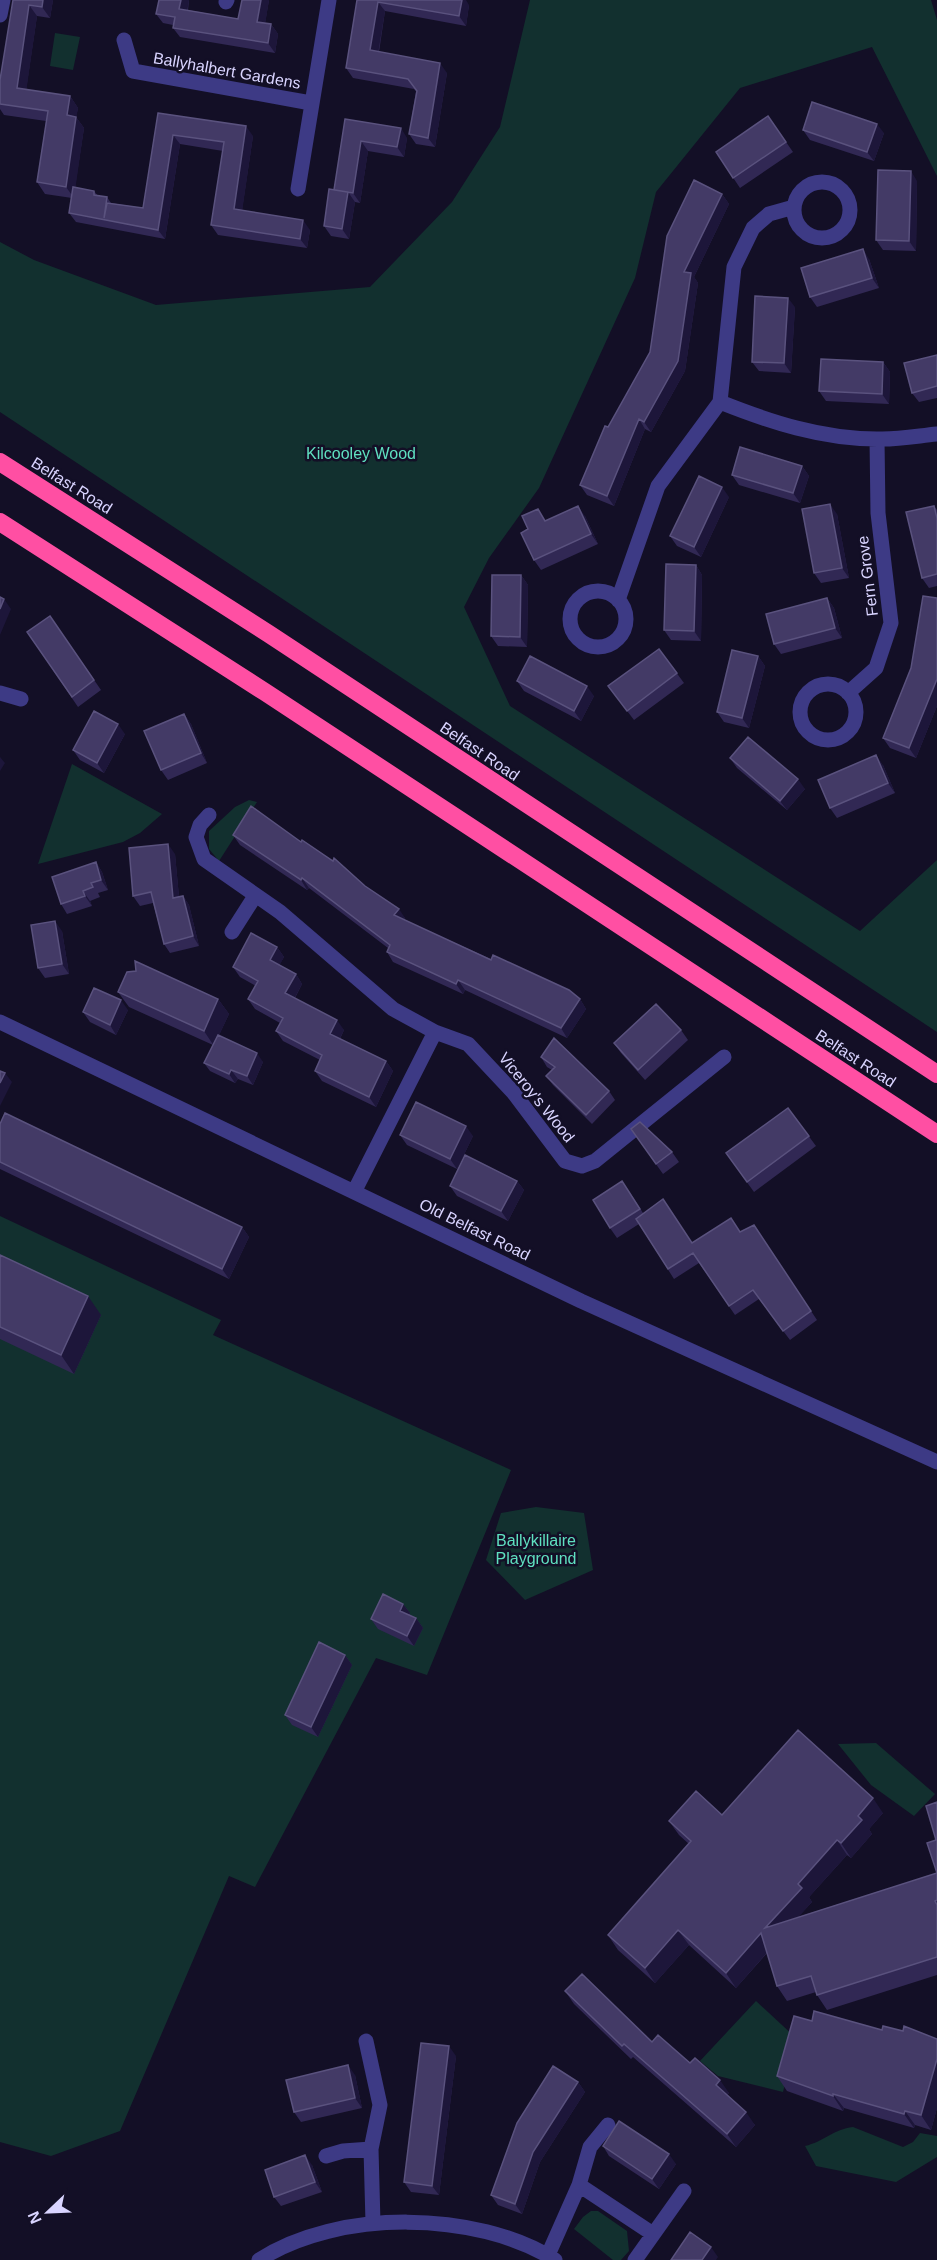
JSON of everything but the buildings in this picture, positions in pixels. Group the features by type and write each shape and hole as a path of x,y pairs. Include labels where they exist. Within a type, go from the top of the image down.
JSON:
{"highway":[{"name":"Belfast Road","path":"0,462 269,634 937,1074"},
{"name":"Belfast Road","path":"0,522 265,692 937,1134"}],"street":[{"path":"0,15 3,0"},
{"name":"Ballyhalbert Gardens","path":"298,189 329,0"},
{"name":"Ballyhalbert Gardens","path":"124,40 133,71 312,103"},
{"path":"618,600 658,486 720,402 734,267 753,228 770,214 794,207"},
{"path":"720,402 772,423 835,436 877,440 937,434"},
{"name":"Fern Grove","path":"848,693 876,668 891,623 878,513 877,440"},
{"path":"0,693 21,699"},
{"name":"Viceroy's Wood","path":"209,815 200,825 196,837 204,858 280,912 328,951 358,982 393,1009 435,1032 468,1044 513,1092 565,1161 582,1166 595,1161 724,1057"},
{"path":"232,932 255,896"},
{"name":"Old Belfast Road","path":"0,1022 355,1190 581,1301 937,1462"},
{"path":"355,1190 435,1032"},
{"path":"366,2041 380,2106 371,2150 373,2223"},
{"path":"258,2260 310,2238 373,2223 425,2223 466,2228 512,2239 552,2258 579,2185 590,2147 608,2125"},
{"path":"326,2156 343,2151 371,2150"},
{"path":"579,2185 653,2234"},
{"path":"635,2260 684,2191"}],"green space":[{"name":"Kilcooley Wood","path":"530,0 931,0 937,20 937,176 872,47 740,88 656,192 635,278 539,488 489,558 464,607 510,706 860,931 937,860 937,1032 0,412 0,242 34,260 156,305 370,287 452,202 500,127"},
{"path":"55,33 80,37 73,70 50,66"},
{"path":"72,764 162,814 140,833 123,842 38,864"},
{"path":"249,800 257,802 219,861 209,849 209,831 235,807"},
{"path":"0,1216 221,1320 213,1335 511,1470 427,1675 376,1658 255,1887 229,1876 120,2131 51,2156 0,2142"},
{"name":"Ballykillaire Playground","path":"536,1507 584,1513 593,1570 525,1600 486,1560 501,1513"},
{"path":"876,1743 935,1794 914,1816 871,1785 838,1744"},
{"path":"756,2001 796,2038 783,2092 718,2076 700,2061"},
{"path":"853,2127 903,2147 913,2142 920,2133 937,2136 937,2157 896,2182 816,2166 805,2146 840,2130"},
{"path":"591,2211 598,2211 627,2231 629,2251 621,2260 613,2260 574,2229"}]}
